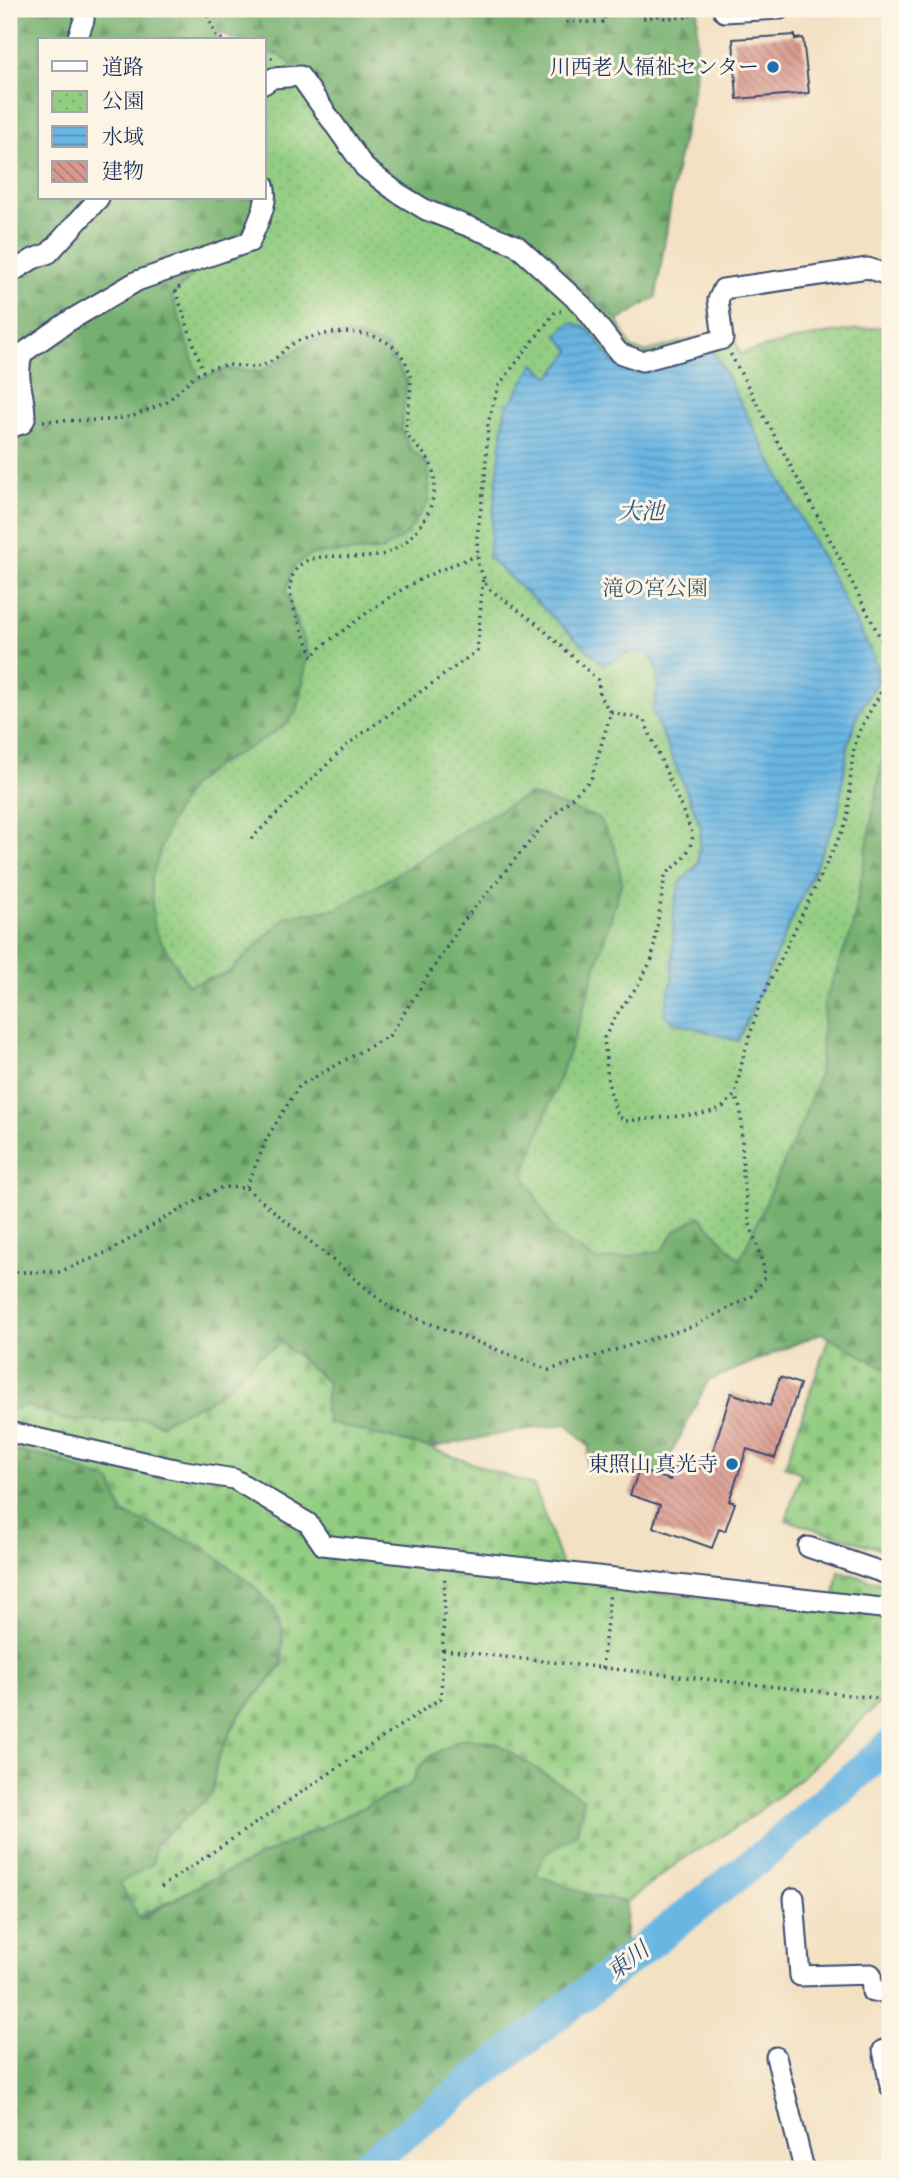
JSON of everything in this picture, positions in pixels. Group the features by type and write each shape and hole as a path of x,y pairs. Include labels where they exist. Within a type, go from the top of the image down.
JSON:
{"street":[{"path":"78,38 84,20 84,9"},
{"path":"724,12 780,9"},
{"path":"266,82 272,78 300,76 365,168 426,209 516,244 583,306 619,353 642,360 723,339 718,300 723,289 868,268 890,276"},
{"path":"9,274 33,259 49,253 97,200"},
{"path":"16,425 26,415 19,385 20,360 23,353 69,321 137,281 250,242 265,200"},
{"path":"9,1432 179,1470 234,1479 308,1523 323,1545 890,1609"},
{"path":"808,1547 890,1575"},
{"path":"794,1898 800,1976 871,1974 872,1992 890,1991"},
{"path":"883,2050 890,2085"},
{"path":"776,2057 804,2169"}],"path":[{"path":"205,9 218,38"},
{"path":"482,9 533,17 567,16 567,22 605,22 605,13 642,12 643,18 665,18 691,17 690,13 724,12"},
{"path":"886,9 890,124"},
{"path":"189,283 175,289 203,371"},
{"path":"556,312 499,385 488,423 485,478 477,537 478,564 488,588 536,623 598,680 600,696 611,712 644,720 693,835 682,862 665,876 662,885 653,959 604,1038 608,1082 618,1116 626,1121 702,1114 721,1109 735,1096"},
{"path":"16,425 53,420 124,419 167,402 203,371 226,365 259,367 272,361 296,342 334,332 366,334 385,341 402,357 409,373 410,386 406,433 430,463 434,489 430,507 411,537 398,548 379,556 340,555 309,558 300,566 290,588 313,657 323,646 382,600 429,575 477,556"},
{"path":"9,1272 59,1272 110,1251 222,1187 246,1188 390,1308 549,1370 694,1326 752,1296 765,1277 749,1222 743,1178 741,1111 735,1096 743,1058 760,1002 846,822 856,740 886,683 888,660 886,649 832,543 723,339"},
{"path":"251,839 348,744 477,651 483,576"},
{"path":"246,1188 267,1138 299,1086 390,1035 462,923 542,827 591,779 611,712"},
{"path":"161,1887 442,1698 445,1559"},
{"path":"602,1668 612,1577"},
{"path":"443,1650 877,1698"}],"green space":[{"path":"9,9 698,9 695,82 676,170 656,297 618,321 561,271 493,226 384,175 278,54 266,52 266,38 231,38 221,33 217,38 38,38 38,200 257,200 243,231 231,241 211,249 194,274 172,296 226,369 260,372 311,341 352,334 385,346 407,382 401,430 411,449 428,465 429,501 407,534 381,551 312,554 286,591 308,653 298,709 287,724 263,740 154,929 188,985 228,973 287,916 336,909 397,874 472,825 529,794 599,818 615,848 622,881 577,1030 524,1174 662,1251 675,1231 700,1216 740,1259 819,1075 825,1000 852,930 890,717 890,1372 821,1333 708,1381 660,1476 635,1467 587,1467 589,1447 567,1424 430,1448 329,1423 324,1409 255,1359 227,1388 210,1400 159,1424 144,1418 69,1421 26,1406 9,1410"},
{"name":"滝の宮公園","path":"266,52 288,61 384,175 493,226 561,271 618,321 632,349 645,352 701,337 734,335 740,354 811,337 883,327 890,512 890,717 852,930 825,1000 819,1075 802,1122 740,1260 700,1216 675,1231 662,1251 598,1261 556,1235 524,1174 577,1030 622,881 615,848 599,818 529,794 472,825 397,874 336,909 287,916 228,973 188,985 154,929 151,880 169,824 190,787 217,765 287,724 298,709 308,653 286,591 294,566 312,554 381,551 407,534 429,501 428,465 411,449 401,430 407,382 385,346 352,334 311,341 260,372 226,369 199,379 172,296 194,274 211,249 229,244 247,227 263,200 266,200"},
{"path":"829,1337 890,1372 890,1552 786,1520 801,1473 785,1466"},
{"path":"282,1343 328,1383 324,1409 329,1423 430,1448 534,1486 567,1580 638,1587 646,1592 833,1609 839,1571 890,1586 890,1693 802,1777 746,1821 680,1861 627,1902 593,1896 536,1875 544,1855 577,1833 584,1799 496,1743 464,1738 430,1756 418,1768 410,1785 212,1879 139,1917 120,1883 153,1864 155,1844 212,1794 217,1760 239,1716 282,1666 283,1630 274,1609 253,1585 205,1548 123,1513 111,1482 50,1457 9,1451 9,1410 26,1406 69,1421 144,1418 160,1424 210,1400 227,1388 255,1359"},
{"path":"9,1451 50,1457 111,1482 123,1513 205,1548 252,1585 274,1609 283,1630 282,1666 238,1716 217,1760 212,1794 155,1844 153,1864 121,1883 140,1919 212,1879 410,1785 418,1768 430,1755 464,1738 496,1743 584,1799 577,1833 544,1855 593,1896 627,1902 625,1955 340,2169 9,2169"}],"water":[{"name":"大池","path":"570,323 581,325 589,331 613,362 630,373 659,369 713,350 873,655 876,666 877,681 858,714 848,744 838,815 738,1041 672,1021 664,1014 672,979 674,907 680,883 698,864 701,826 652,710 658,684 656,665 645,653 631,652 604,665 488,557 506,402 510,404 534,364 550,377 571,351 557,335"}],"building":[{"name":"川西老人福祉センター","path":"795,35 795,39 803,38 809,93 737,99 733,39"},
{"name":"東照山 真光寺","path":"780,1377 800,1384 775,1458 747,1449 729,1501 735,1503 725,1531 719,1529 712,1548 653,1527 660,1505 630,1495 639,1470 670,1480 676,1460 707,1470 731,1393 770,1406"}],"waterway":[{"name":"東川","path":"360,2169 771,1849 890,1745"}],"place":[{"name":"川西老人福祉センター","path":"773,67"},
{"name":"東照山 真光寺","path":"732,1464"}]}
